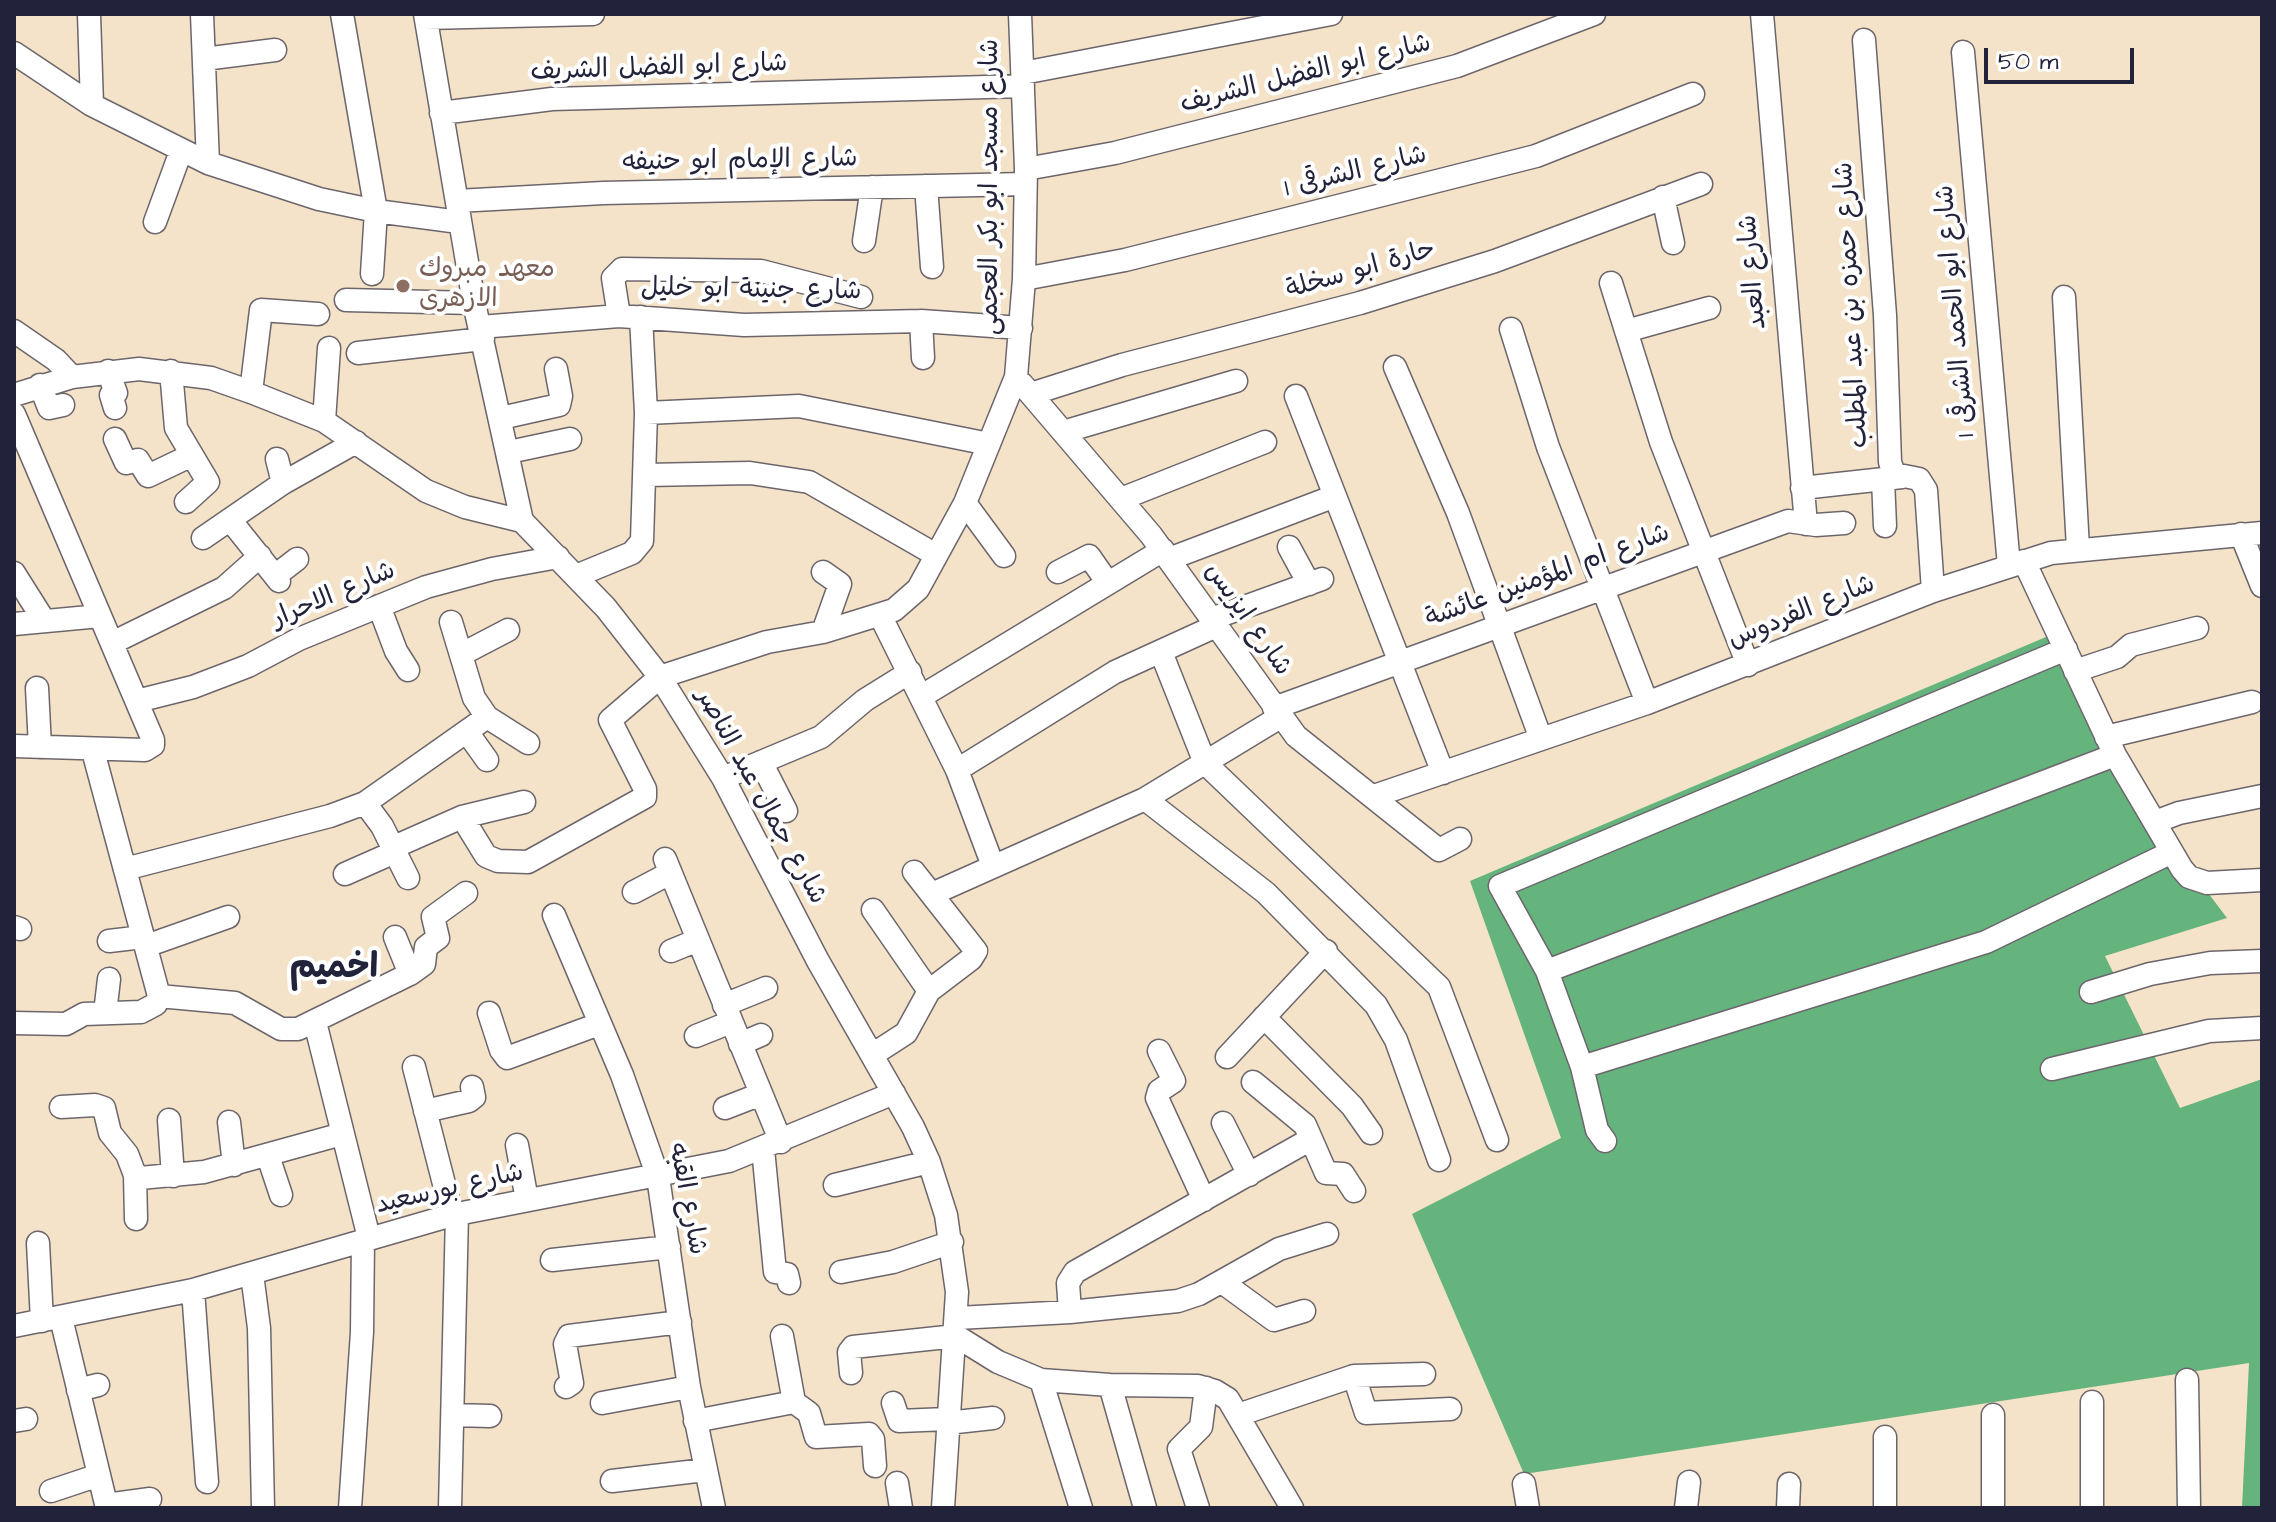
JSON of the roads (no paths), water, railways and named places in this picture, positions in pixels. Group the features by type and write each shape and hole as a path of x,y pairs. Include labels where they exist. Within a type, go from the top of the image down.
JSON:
{"street":[{"path":"89,14 92,105"},
{"path":"202,14 208,163"},
{"path":"342,14 376,211 372,274"},
{"path":"14,395 40,385 108,371 171,371 211,378 324,421 426,491 465,507 522,521 474,303 425,16 593,14"},
{"name":"شارع مسجد ابو بكر العجمى","path":"660,677 767,642 823,632 880,615 907,602 965,503 989,444 1024,386 1021,328 1026,177 1020,14"},
{"name":"شارع ابو الفضل الشريف","path":"441,113 552,99 1023,80 1331,14"},
{"name":"شارع ابو الفضل الشريف","path":"1026,177 1457,66 1594,14"},
{"name":"شارع العبد","path":"1762,14 1806,524"},
{"name":"شارع حمزه بن عبد المطلب","path":"1864,40 1885,315 1892,478 1919,479 1926,490 1933,591"},
{"path":"204,59 275,50"},
{"name":"شارع ابو الحمد الشرقى 1","path":"1963,52 2017,563"},
{"name":"شارع الإمام ابو حنيفه","path":"14,53 92,105 208,163 291,191 376,211 458,211 603,193 926,186 1026,177"},
{"name":"شارع الشرقى 1","path":"1024,279 1125,260 1536,156 1693,94"},
{"path":"155,222 181,151"},
{"name":"حارة ابو سخلة","path":"1024,386 1122,365 1360,303 1495,261 1701,184"},
{"path":"926,186 932,267"},
{"path":"864,241 872,187"},
{"path":"1663,197 1673,243"},
{"path":"576,576 641,546 646,413 630,317 613,278 622,269 761,271 861,297"},
{"path":"1611,283 1701,551 1748,665"},
{"path":"2064,297 2078,548"},
{"path":"346,300 474,303"},
{"path":"1626,331 1709,308"},
{"path":"251,392 261,310 318,314"},
{"name":"شارع جنينة ابو خليل","path":"358,353 481,333 630,317 800,326 921,321 1021,328"},
{"path":"921,321 923,358"},
{"path":"1511,329 1548,447 1647,703"},
{"path":"14,331 56,360 72,377"},
{"path":"324,421 329,348"},
{"path":"1395,367 1458,513 1541,739"},
{"path":"501,418 559,405 561,396 556,369"},
{"path":"108,371 116,393 111,395 115,408"},
{"path":"171,371 176,428 208,482 186,502"},
{"path":"1063,432 1236,381"},
{"path":"40,385 49,408 63,405"},
{"name":"شارع ايزيس","path":"1024,386 1166,554 1277,713 1313,751 1439,850 1460,839"},
{"path":"1296,396 1443,773"},
{"path":"646,413 799,406 989,444"},
{"path":"14,414 153,745 145,750 93,751 14,746"},
{"path":"115,439 126,463 138,460 148,476 192,455"},
{"path":"509,452 570,439"},
{"path":"203,538 283,483 356,442"},
{"path":"1121,499 1265,442"},
{"path":"277,459 283,483"},
{"path":"646,475 750,473 809,482 936,555"},
{"path":"1802,488 1892,478 1885,526"},
{"path":"922,696 1108,583 1166,554 1335,496"},
{"path":"965,503 1004,556"},
{"path":"231,521 277,579 297,559"},
{"name":"شارع جمال عبد الناصر","path":"522,521 576,576 660,677 723,778 818,961 894,1093 929,1162 952,1242 957,1327 947,1421 943,1508"},
{"name":"شارع ام المؤمنين عائشة","path":"932,894 1145,799 1205,763 1277,713 1399,661 1788,521 1844,523"},
{"path":"2251,533 2262,586"},
{"name":"شارع الفردوس","path":"1374,796 1647,703 1933,591 2017,563 2078,548 2251,533"},
{"path":"957,770 1115,672 1161,652 1213,622 1315,581 1289,547"},
{"path":"112,643 224,588 260,556"},
{"path":"1058,572 1089,556 1108,583"},
{"name":"شارع الاحرار","path":"137,701 193,687 248,666 299,639 379,606 479,573 558,557"},
{"path":"2017,563 2066,649 2110,746 2189,877 2197,882 2262,880"},
{"path":"823,572 840,584 823,632"},
{"path":"14,573 43,619"},
{"path":"379,606 396,651 408,670"},
{"path":"880,615 957,770 993,866"},
{"path":"14,624 100,616"},
{"path":"451,622 474,698 487,717 528,743"},
{"path":"2075,671 2117,657 2131,645 2197,628"},
{"path":"462,654 508,630"},
{"path":"1605,1141 1597,1130 1582,1067 1547,971 1501,890 1503,884 2066,649"},
{"path":"1161,652 1205,763 1439,987 1497,1140"},
{"path":"723,778 821,737 865,700 910,672"},
{"path":"462,817 486,856 498,861 528,862 645,797 645,789 610,720 660,677"},
{"path":"37,688 40,747"},
{"path":"1547,971 2110,746 2252,702"},
{"path":"125,869 330,816 365,803 487,717"},
{"path":"467,732 487,760"},
{"path":"14,1023 66,1024 75,1009 84,1014 150,1010 159,996 93,751"},
{"path":"761,762 786,811"},
{"path":"2155,822 2190,810 2262,796"},
{"path":"1145,799 1266,893 1326,951 1387,1021 1439,1160"},
{"path":"345,874 462,817 524,802"},
{"path":"365,803 396,849 408,878"},
{"path":"1582,1067 1986,942 2172,852"},
{"path":"634,892 667,866 728,1014 751,1039 772,1146 775,1272 787,1274 789,1283"},
{"path":"872,1055 906,1033 929,991 971,959 976,951 914,872"},
{"path":"159,996 235,1003 290,1031 315,1022 410,974 427,960 426,947 438,938 433,917 466,893"},
{"path":"873,910 929,991"},
{"name":"شارع القبه","path":"554,915 599,1024 639,1097 658,1177 689,1387 714,1508"},
{"path":"109,941 144,941 228,917"},
{"path":"395,937 410,974"},
{"path":"671,951 698,940"},
{"path":"1227,1057 1326,951"},
{"path":"2091,992 2150,974 2210,963 2262,961"},
{"path":"105,1013 109,979"},
{"path":"696,1036 766,988"},
{"path":"489,1013 501,1050 507,1058 599,1024"},
{"path":"1264,1017 1352,1106 1371,1133"},
{"path":"315,1022 366,1239 350,1508"},
{"path":"2052,1069 2209,1031 2262,1028"},
{"path":"1159,1051 1174,1081 1159,1091 1157,1098 1204,1200"},
{"path":"414,1067 425,1111 426,1150 455,1215 450,1508"},
{"path":"1253,1082 1305,1125 1326,1173 1343,1174 1354,1191"},
{"path":"425,1111 469,1101 474,1097 472,1087"},
{"name":"شارع بورسعيد","path":"14,1326 193,1290 455,1215 658,1177 772,1146 894,1093"},
{"path":"725,1108 761,1094"},
{"path":"61,1107 95,1105 104,1108 110,1133 127,1154 135,1175 136,1219"},
{"path":"169,1120 173,1176"},
{"path":"229,1122 234,1165"},
{"path":"1223,1123 1249,1175"},
{"path":"135,1175 146,1179 234,1165 342,1134"},
{"path":"1070,1312 1068,1283 1075,1272 1311,1139"},
{"path":"517,1145 527,1200"},
{"path":"268,1156 281,1195"},
{"path":"835,1185 929,1162"},
{"path":"861,1361 918,1351 957,1327 1178,1301 1222,1282 1279,1249 1327,1234"},
{"path":"841,1272 893,1262 952,1242"},
{"path":"38,1243 51,1320 88,1388 106,1506 150,1499"},
{"path":"552,1260 669,1247"},
{"path":"252,1274 259,1328 263,1508"},
{"path":"1222,1282 1274,1320 1304,1311"},
{"path":"193,1290 207,1482"},
{"path":"566,1387 572,1383 565,1344 569,1336 680,1322"},
{"path":"957,1327 998,1362 1041,1380 1206,1388 1228,1399 1292,1508"},
{"path":"782,1336 794,1402 809,1413 818,1438 869,1434 873,1439 875,1466"},
{"path":"1238,1415 1354,1376 1424,1374"},
{"path":"1354,1376 1361,1407 1366,1413 1450,1409"},
{"path":"1041,1380 1081,1508"},
{"path":"2187,1380 2189,1508"},
{"path":"1110,1385 1145,1508"},
{"path":"602,1403 689,1387"},
{"path":"1198,1508 1179,1449 1201,1427 1206,1388"},
{"path":"695,1421 794,1402"},
{"path":"2092,1402 2092,1508"},
{"path":"893,1403 899,1421 993,1418"},
{"path":"770,1407 774,1430"},
{"path":"745,1412 750,1435"},
{"path":"453,1415 490,1416"},
{"path":"1993,1415 1993,1508"},
{"path":"1885,1437 1885,1508"},
{"path":"612,1481 705,1470"},
{"path":"51,1491 99,1475"},
{"path":"1686,1508 1689,1482"},
{"path":"897,1483 901,1508"},
{"path":"1524,1484 1528,1508"},
{"path":"1788,1508 1789,1484"}],"place":[{"name":"معهد مبروك الازهرى","path":"403,286"}],"district":[{"name":"اخميم","path":"334,970"}]}
